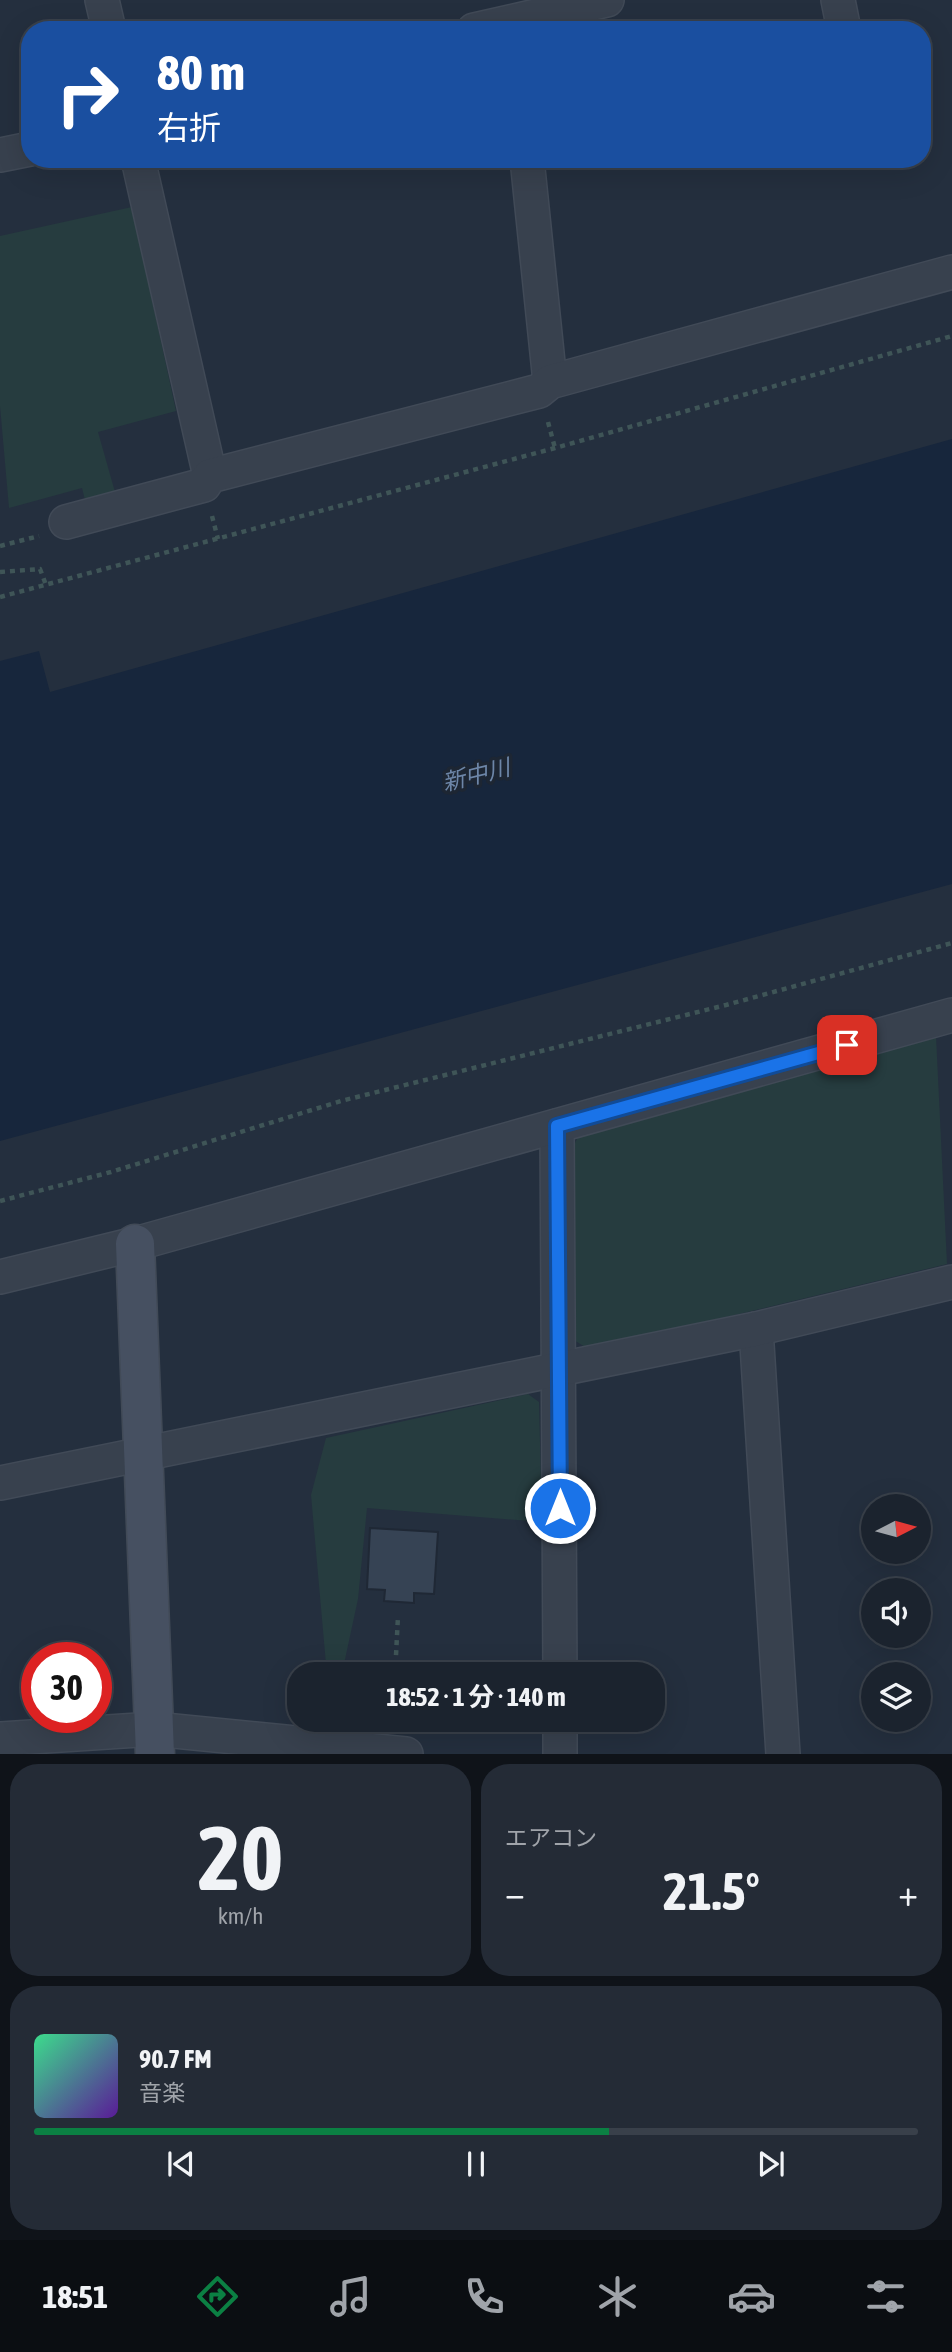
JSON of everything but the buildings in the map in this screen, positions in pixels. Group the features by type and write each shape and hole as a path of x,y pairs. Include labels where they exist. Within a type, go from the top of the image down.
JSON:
{"street":[{"path":"102,0 107,21"},
{"path":"512,16 607,0"},
{"path":"838,0 842,21"},
{"path":"0,155 21,151"},
{"path":"140,168 210,477"},
{"path":"528,168 550,383"},
{"path":"66,523 204,485 210,477 539,391 550,383 952,272"},
{"path":"0,1277 135,1244 952,1015"},
{"path":"557,1126 560,1662"},
{"path":"135,1244 146,1455 154,1741"},
{"path":"0,1483 756,1329 952,1282"},
{"path":"756,1329 783,1754"},
{"path":"560,1732 560,1754"},
{"path":"0,1739 154,1741 406,1754"}],"path":[{"path":"0,597 555,448 952,336"},
{"path":"0,572 40,569 46,585"},
{"path":"0,1201 111,1172 341,1101 726,1005 952,943"},
{"path":"396,1662 398,1616"}],"green space":[{"path":"132,207 176,411 98,432 115,492 85,500 82,488 9,508 0,406 0,236"},
{"path":"936,1036 947,1264 590,1350 569,1337 569,1155 581,1131"},
{"path":"528,1394 539,1402 542,1522 367,1508 358,1599 344,1662 326,1662 311,1495 326,1438"}],"water":[{"name":"新中川","path":"952,439 952,884 0,1141 0,661 39,651 50,692"}],"route":[{"path":"560,1508 557,1126 847,1045"}]}
